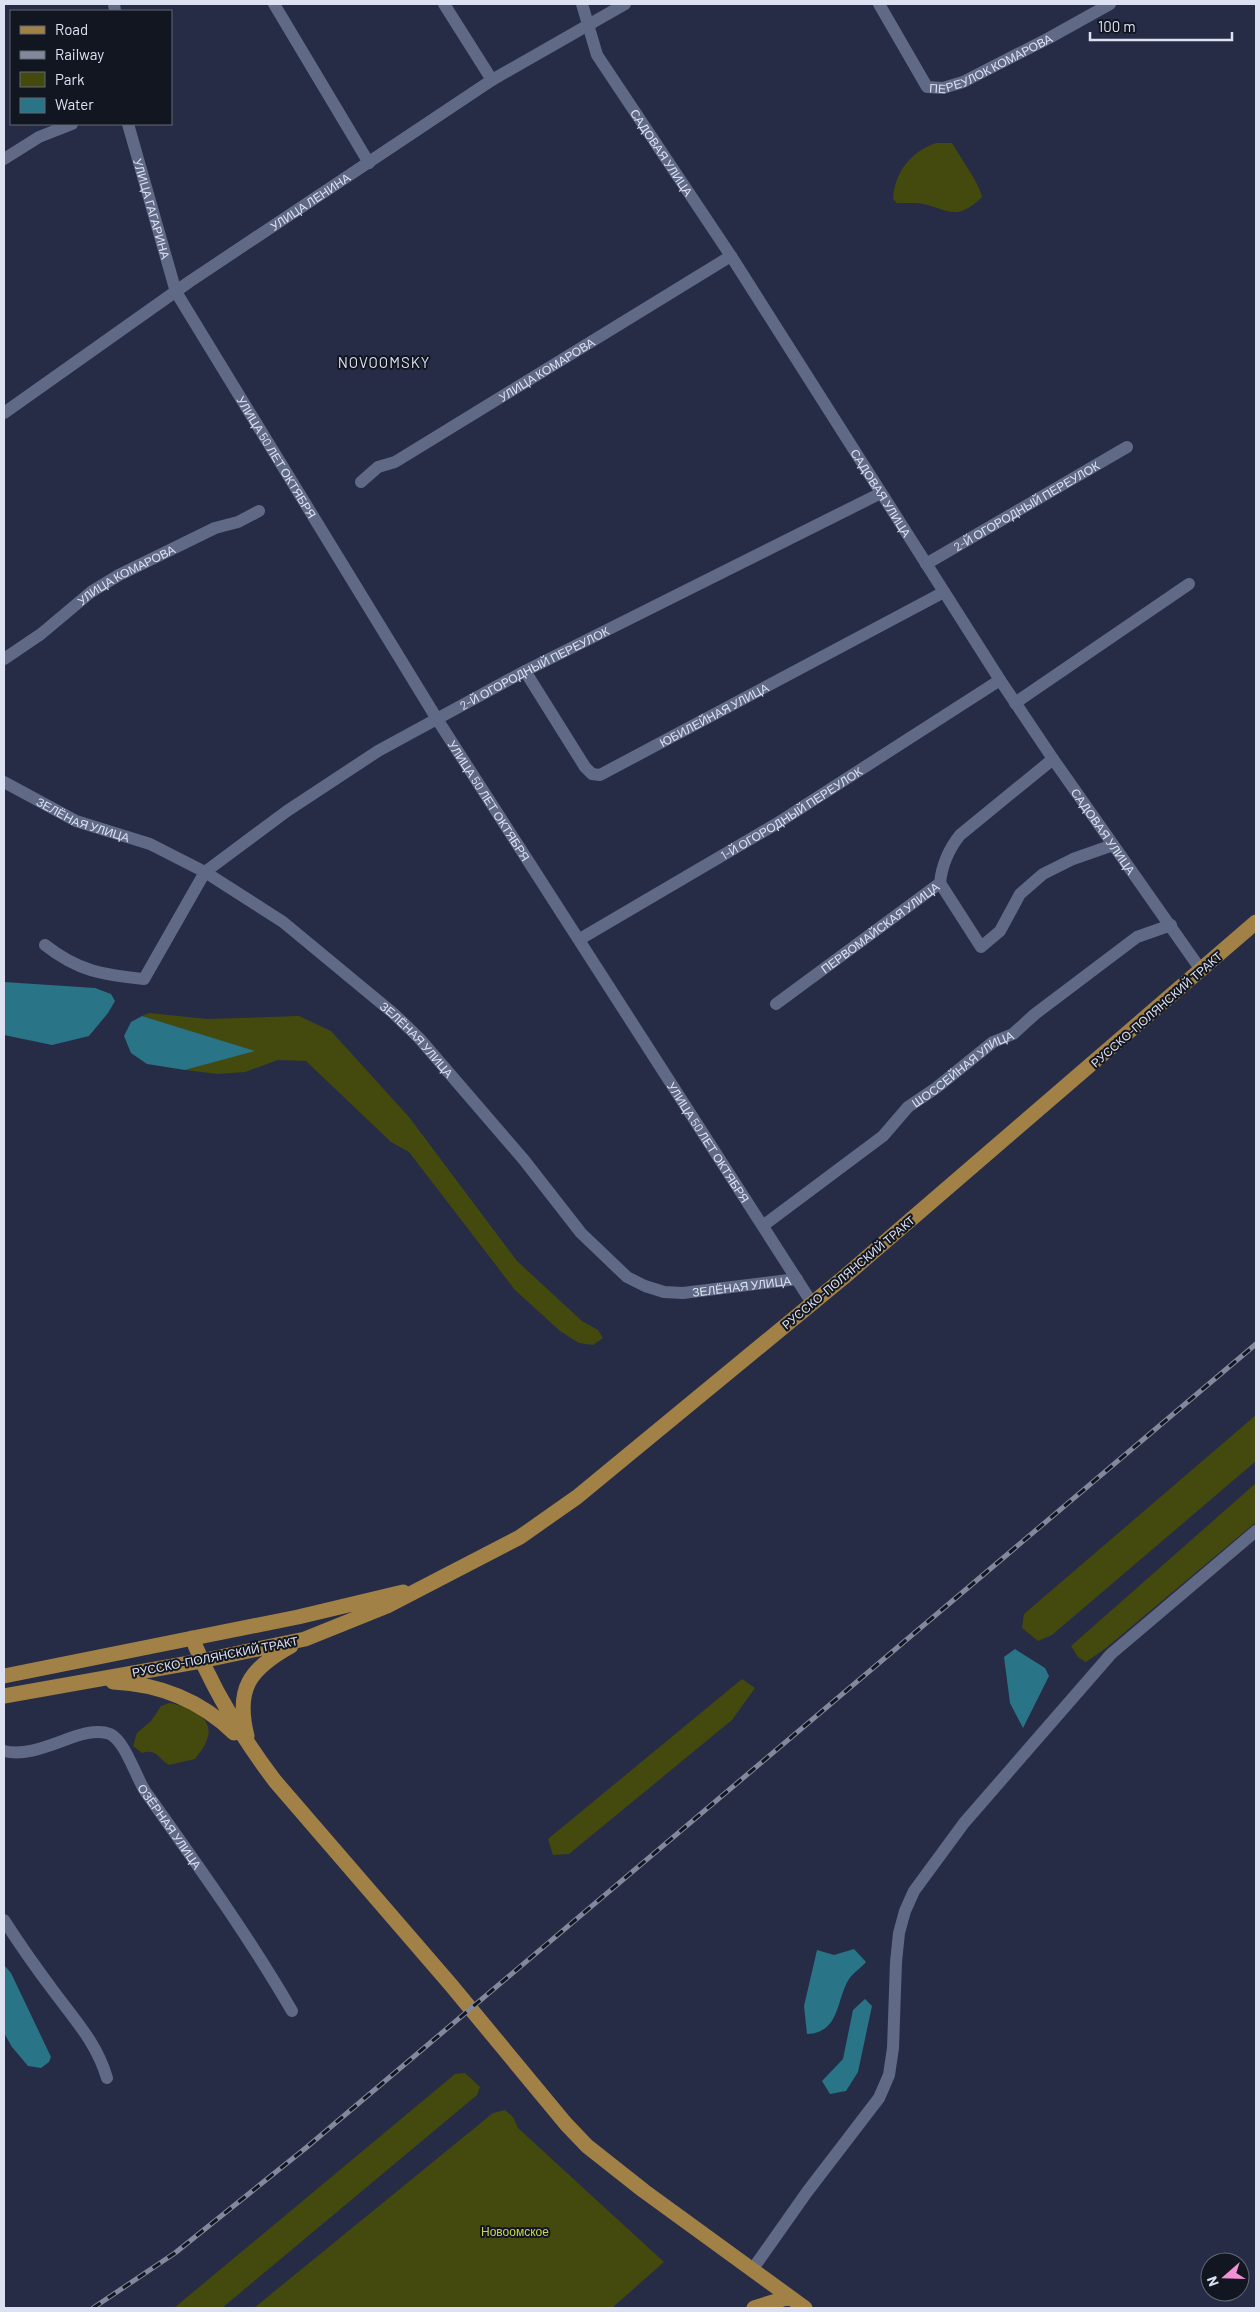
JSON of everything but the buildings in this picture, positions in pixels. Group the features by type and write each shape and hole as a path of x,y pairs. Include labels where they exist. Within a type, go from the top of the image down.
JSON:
{"main road":[{"name":"РУССКО-ПОЛЯНСКИЙ ТРАКТ","path":"4,1696 201,1661 305,1639 387,1606 496,1550 549,1518 812,1303 1256,922"},
{"name":"РУССКО-ПОЛЯНСКИЙ ТРАКТ","path":"4,1676 298,1617 417,1589"},
{"path":"192,1638 201,1661 227,1712 275,1781 451,1985 566,2124 587,2146 644,2191 805,2308"},
{"path":"250,1747 243,1716 243,1699 249,1681 257,1669 271,1657 305,1639"},
{"path":"74,1683 137,1684 175,1694 193,1702 221,1720 250,1747"},
{"path":"754,2308 789,2297"}],"street":[{"path":"274,4 369,163"},
{"path":"444,4 492,80"},
{"name":"САДОВАЯ УЛИЦА","path":"582,4 597,55 731,256 1015,703 1201,970"},
{"name":"УЛИЦА ЛЕНИНА","path":"4,413 176,292 492,80 625,4"},
{"name":"ПЕРЕУЛОК КОМАРОВА","path":"879,4 927,88 943,88 963,82 1110,4"},
{"path":"4,159 39,138 70,125"},
{"name":"УЛИЦА ГАГАРИНА","path":"128,125 176,292"},
{"name":"УЛИЦА КОМАРОВА","path":"361,482 378,467 394,462 731,256"},
{"name":"УЛИЦА 50 ЛЕТ ОКТЯБРЯ","path":"176,292 437,719 764,1225 812,1303"},
{"name":"2-Й ОГОРОДНЫЙ ПЕРЕУЛОК","path":"926,564 1127,447"},
{"name":"2-Й ОГОРОДНЫЙ ПЕРЕУЛОК","path":"205,872 287,811 370,757 437,719 526,671 881,493"},
{"name":"УЛИЦА КОМАРОВА","path":"4,659 41,634 92,592 119,575 214,528 238,522 259,511"},
{"path":"1015,703 1189,584"},
{"name":"ЮБИЛЕЙНАЯ УЛИЦА","path":"526,671 585,767 592,774 600,775 944,592"},
{"name":"1-Й ОГОРОДНЫЙ ПЕРЕУЛОК","path":"580,939 776,824 1000,680"},
{"name":"ПЕРВОМАЙСКАЯ УЛИЦА","path":"776,1004 940,884 941,870 948,850 960,835 1053,760"},
{"name":"ЗЕЛЁНАЯ УЛИЦА","path":"4,782 69,817 150,844 205,872 283,922 393,1013 459,1082 524,1160 581,1233 627,1276 645,1286 664,1292 683,1293 797,1279"},
{"path":"940,884 981,947 1000,931 1020,894 1043,874 1073,859 1113,845"},
{"path":"45,945 65,960 107,975 144,979 205,872"},
{"name":"ШОССЕЙНАЯ УЛИЦА","path":"764,1225 884,1136 908,1107 936,1088 993,1042 1013,1034 1035,1014 1137,937 1171,925"},
{"path":"752,2270 807,2192 879,2098 889,2075 893,2048 899,1933 905,1911 914,1891 964,1823 1105,1659 1256,1531"},
{"name":"ОЗЁРНАЯ УЛИЦА","path":"4,1751 32,1751 87,1733 100,1732 112,1735 121,1745 142,1786 263,1960 292,2011"},
{"path":"4,1920 24,1951 93,2042 103,2062 107,2078"}],"green space":[{"path":"936,143 952,143 980,191 982,197 964,210 950,212 917,203 897,203 893,199 897,180 906,164 919,152"},
{"path":"149,1013 207,1019 299,1016 331,1031 409,1117 517,1261 582,1321 598,1330 603,1338 593,1345 579,1343 560,1331 515,1290 409,1152 391,1142 306,1061 278,1060 245,1072 218,1074 185,1070 253,1051 142,1016"},
{"path":"1256,1415 1256,1461 1052,1635 1038,1641 1022,1628 1024,1614"},
{"path":"1256,1483 1256,1522 1106,1648 1086,1662 1078,1657 1071,1646"},
{"path":"742,1679 755,1688 732,1720 569,1854 553,1855 548,1839"},
{"path":"169,1703 199,1714 208,1726 209,1733 204,1746 195,1759 169,1765 154,1753 142,1753 133,1746 137,1733 151,1721 161,1706"},
{"path":"465,2073 480,2087 477,2095 222,2308 174,2308 455,2074"},
{"name":"Новоомское","path":"505,2110 513,2117 518,2128 664,2262 612,2308 254,2308 493,2113"}],"water":[{"path":"4,982 95,988 111,994 115,1001 108,1013 89,1036 52,1045 4,1035"},
{"path":"142,1016 255,1051 185,1070 147,1064 131,1053 124,1036 131,1022"},
{"path":"1015,1649 1045,1668 1049,1676 1023,1728 1010,1703 1004,1657"},
{"path":"854,1949 866,1962 849,1979 836,2014 831,2022 826,2028 818,2032 807,2034 804,2006 817,1950 834,1955"},
{"path":"4,1965 11,1973 51,2057 49,2062 41,2068 28,2066 12,2047 4,2033"},
{"path":"865,1999 872,2006 858,2072 846,2091 830,2094 822,2081 843,2059 853,2010"}],"railway":[{"path":"93,2308 175,2253 307,2147 1256,1344"}],"district":[{"name":"NOVOOMSKY","path":"384,362"}]}
